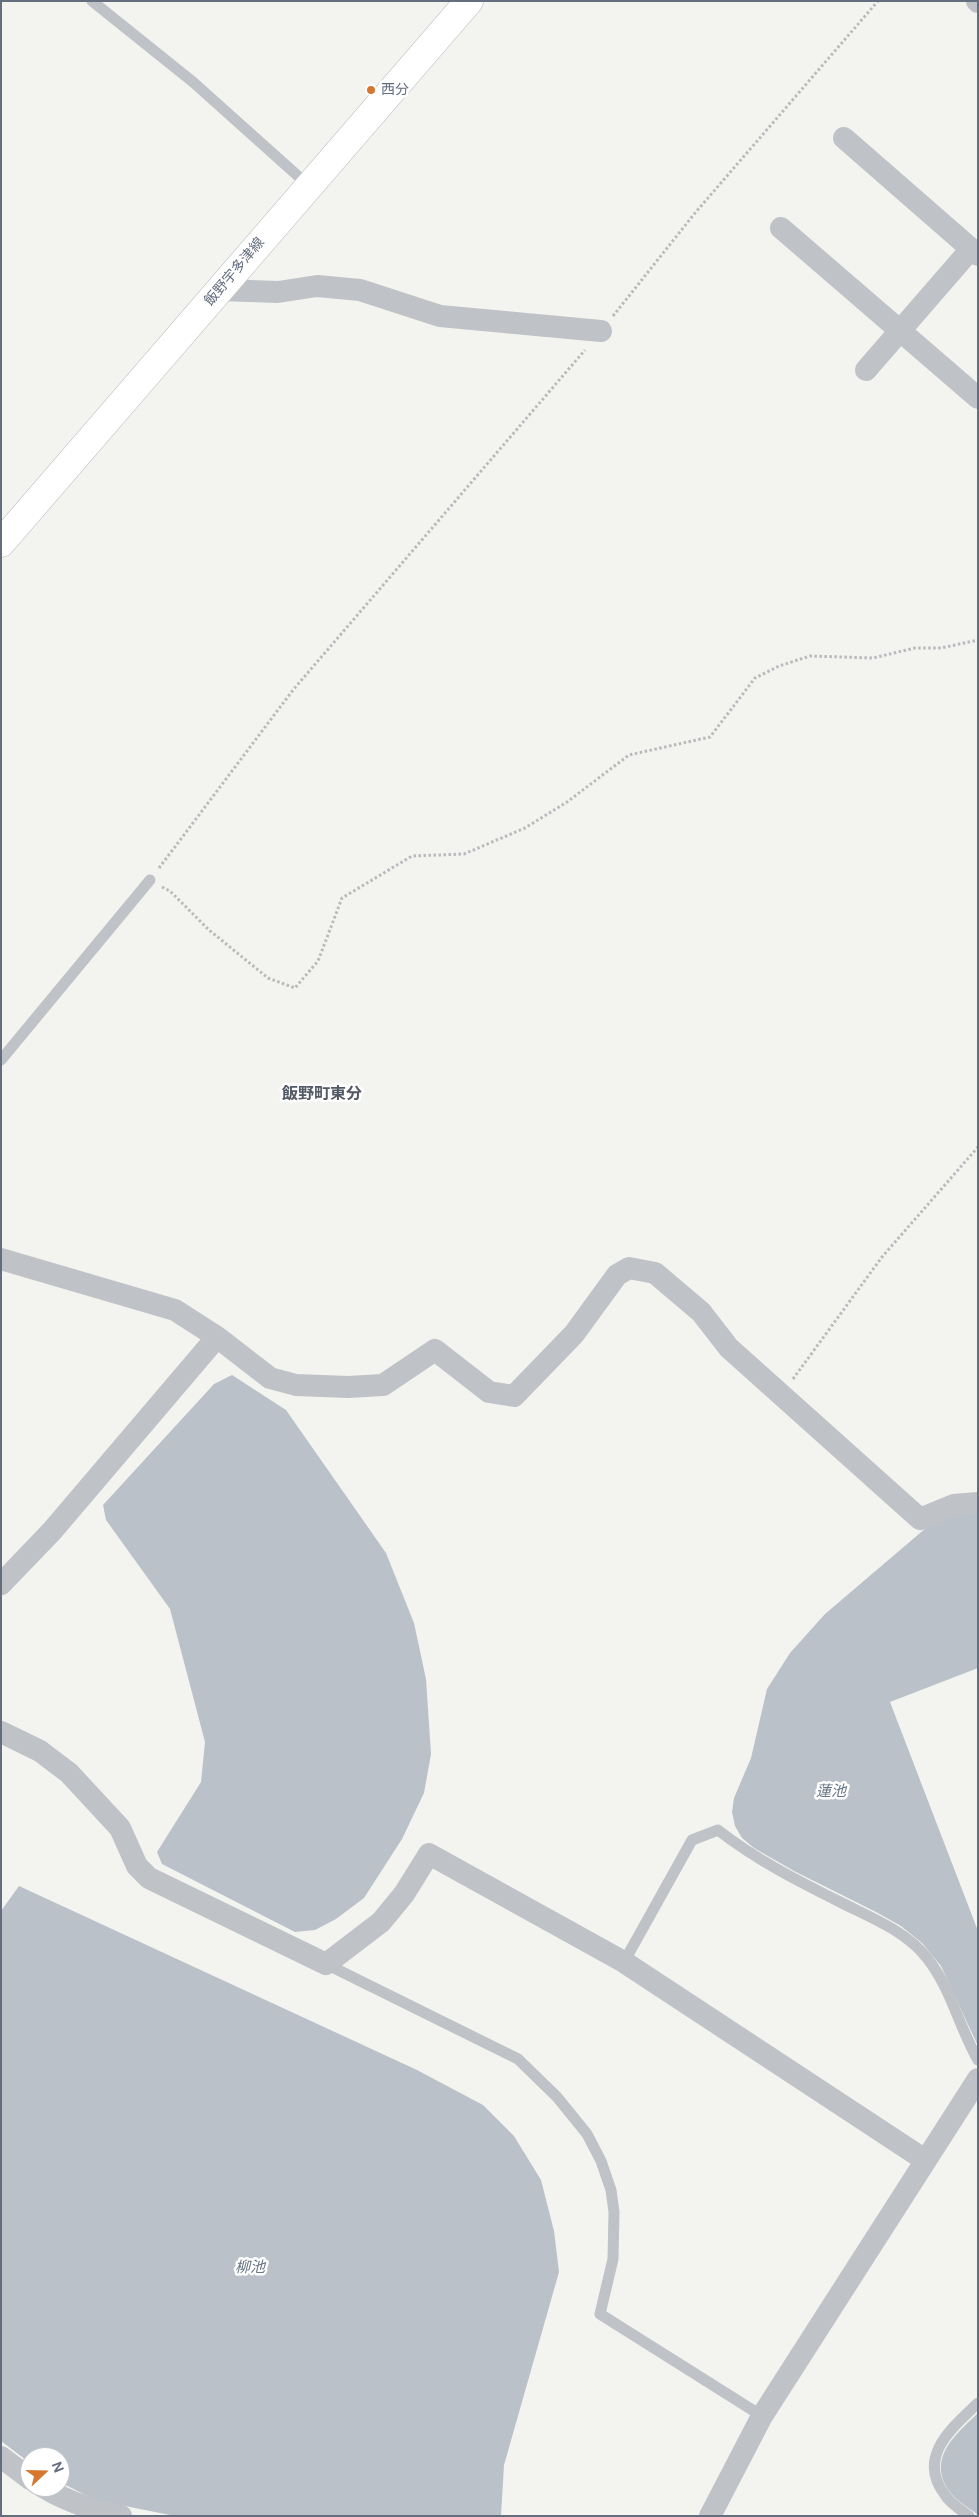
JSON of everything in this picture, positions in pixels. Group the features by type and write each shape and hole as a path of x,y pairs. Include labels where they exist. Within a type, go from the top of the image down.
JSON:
{"main road":[{"name":"飯野宇多津線","path":"1,543 220,290 308,185 469,1"}],"street":[{"path":"844,138 974,252 866,370"},
{"path":"781,228 978,398"},
{"path":"220,290 278,292 317,286 360,290 440,316 601,331"},
{"path":"1,1259 175,1310 217,1337 270,1378 296,1385 348,1387 383,1385 435,1350 489,1392 514,1396 574,1334 617,1275 629,1268 655,1272 701,1312 729,1348 920,1519 954,1505 978,1503"},
{"path":"1,1584 52,1531 217,1337"},
{"path":"1,1732 40,1751 69,1773 120,1828 137,1866 149,1878 326,1964 381,1922 404,1894 429,1854 624,1962 925,2160"},
{"path":"710,2516 762,2416 978,2079"},
{"path":"1,2457 20,2471"},
{"path":"58,2497 94,2510 121,2516"}],"lane":[{"path":"92,1 193,82 308,185"},
{"path":"1,1060 150,880"},
{"path":"624,1962 692,1840 718,1830 774,1868 878,1921 916,1947 927,1958 944,1986 978,2060"},
{"path":"326,1964 518,2059 557,2097 587,2134 601,2161 611,2190 614,2212 614,2259 600,2314 762,2416"},
{"path":"969,2516 945,2496 935,2473 934,2459 938,2446 949,2432 978,2403"}],"path":[{"path":"878,1 695,213 601,331 294,690 150,880 170,891 209,930 268,978 295,988 318,961 342,898 412,856 464,854 525,828 567,802 629,755 710,736 755,678 779,666 810,656 873,658 915,648 941,648 978,640"},
{"path":"781,1395 882,1256 978,1147"}],"water":[{"path":"232,1375 286,1410 386,1553 414,1623 426,1679 431,1754 424,1793 402,1839 364,1898 336,1919 315,1930 295,1932 162,1864 157,1852 201,1782 205,1742 170,1609 106,1520 103,1505 214,1384"},
{"name":"蓮池","path":"978,1512 978,1668 890,1702 978,1931 978,2046 941,1966 922,1943 901,1926 794,1871 754,1848 742,1838 735,1826 732,1812 734,1798 751,1758 767,1689 790,1653 825,1614 940,1516"},
{"name":"柳池","path":"19,1886 417,2070 483,2105 514,2136 541,2180 554,2231 559,2272 504,2465 501,2516 175,2516 95,2500 70,2487 70,2447 20,2447 20,2455 1,2441 1,1911"},
{"path":"978,2413 978,2515 950,2492 943,2480 941,2469 942,2458 946,2448"}],"place":[{"name":"西分","path":"371,90"}],"district":[{"name":"飯野町東分","path":"322,1095"}]}
